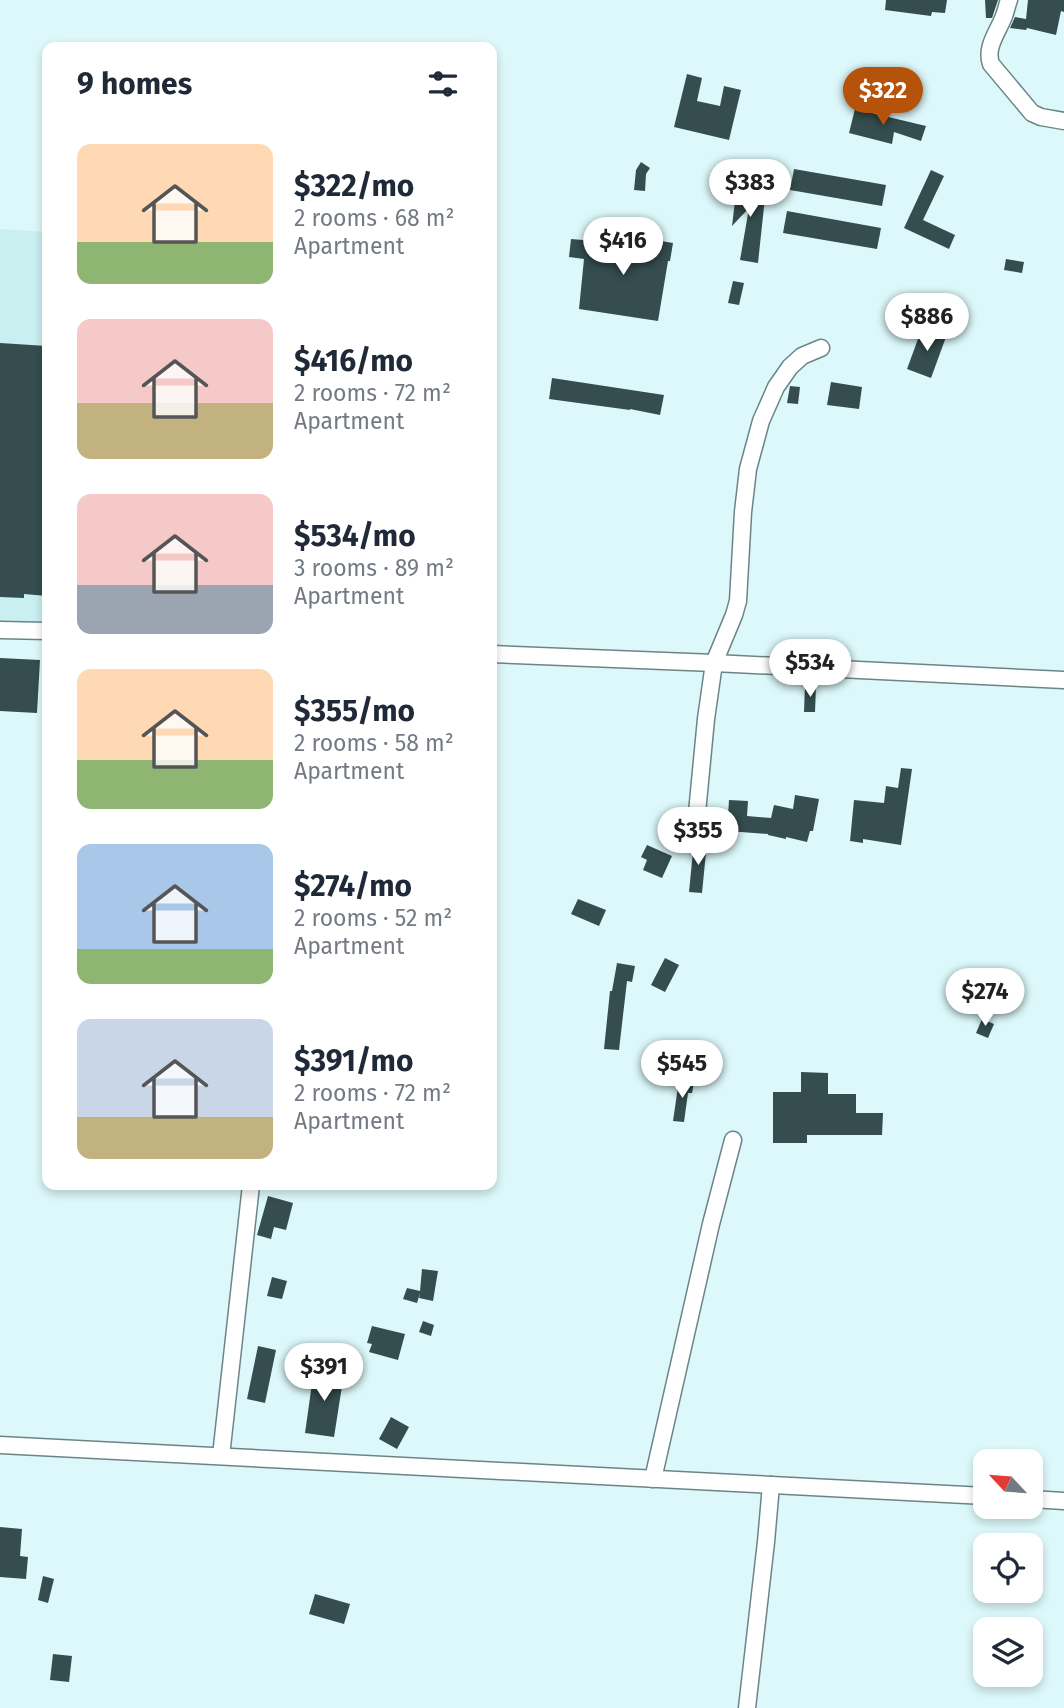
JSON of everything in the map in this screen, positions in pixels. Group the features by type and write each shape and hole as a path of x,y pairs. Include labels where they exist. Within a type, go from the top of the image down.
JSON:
{"street":[{"path":"1009,0 992,43 989,58 991,64 1032,113 1064,121"},
{"path":"696,823 714,663 738,601 748,469 761,421 776,387 790,367 802,356 821,348"},
{"path":"0,630 42,631"},
{"path":"497,654 1064,680"},
{"path":"653,1479 710,1224 733,1140"},
{"path":"221,1456 250,1190"},
{"path":"0,1446 973,1495"},
{"path":"747,1708 771,1485"},
{"path":"1043,1500 1064,1501"}],"shaded area":[{"path":"0,229 42,232 42,623 0,621"}],"building":[{"path":"886,0 947,0 945,13 932,12 931,16 885,10"},
{"path":"985,0 998,0 992,18 986,18"},
{"path":"1028,0 1064,0 1064,12 1061,11 1056,35 1027,28 1010,28 1015,17 1026,19"},
{"path":"687,74 702,78 697,101 720,106 724,86 741,90 729,140 674,127"},
{"path":"855,109 926,126 921,141 894,132 892,144 849,133"},
{"path":"641,162 650,168 646,174 645,191 634,190 636,170"},
{"path":"794,169 886,185 882,206 790,190"},
{"path":"931,170 944,176 923,220 955,235 949,249 904,228"},
{"path":"737,184 766,188 758,263 740,260 749,208 732,226"},
{"path":"787,211 881,228 877,249 783,233"},
{"path":"571,239 654,246 655,240 673,243 658,321 579,309 584,259 569,257"},
{"path":"1006,259 1024,262 1022,273 1004,270"},
{"path":"733,281 744,283 739,305 728,303"},
{"path":"922,328 946,337 931,378 907,369"},
{"path":"0,343 42,346 42,596 24,594 24,598 0,597"},
{"path":"552,378 664,395 660,415 549,399"},
{"path":"831,382 862,387 859,409 827,405"},
{"path":"790,386 800,387 798,404 787,403"},
{"path":"0,658 40,660 37,713 0,711"},
{"path":"805,685 816,686 815,712 804,712"},
{"path":"901,768 912,769 901,845 863,839 863,843 850,841 854,800 884,803 886,786 898,788"},
{"path":"795,795 819,799 813,831 810,831 807,842 768,834 727,831 729,800 748,801 747,816 771,818 774,805 793,809"},
{"path":"694,841 707,842 702,893 689,892"},
{"path":"647,845 672,856 662,878 643,870 647,860 641,857"},
{"path":"578,899 606,910 599,926 571,914"},
{"path":"665,958 679,965 665,992 651,985"},
{"path":"617,963 635,966 632,982 627,981 619,1050 604,1049 610,991"},
{"path":"982,1019 994,1024 988,1038 976,1033"},
{"path":"801,1072 828,1073 828,1094 856,1094 856,1113 883,1113 882,1135 807,1135 807,1143 773,1143 773,1092 801,1092"},
{"path":"679,1080 694,1082 692,1093 688,1093 684,1122 673,1121"},
{"path":"268,1196 293,1203 286,1230 274,1227 271,1239 257,1235"},
{"path":"422,1269 438,1271 433,1301 419,1298 420,1293 417,1303 403,1299 407,1288 420,1291"},
{"path":"272,1277 287,1281 282,1299 267,1296"},
{"path":"423,1321 434,1325 431,1336 419,1332"},
{"path":"372,1326 405,1334 398,1360 369,1352 372,1344 367,1343"},
{"path":"258,1346 276,1350 265,1403 247,1399"},
{"path":"314,1369 344,1373 334,1437 305,1433"},
{"path":"391,1417 409,1427 397,1449 379,1439"},
{"path":"0,1527 22,1529 20,1556 28,1557 26,1579 0,1577"},
{"path":"43,1576 54,1579 48,1603 38,1600"},
{"path":"315,1594 350,1604 344,1624 309,1614"},
{"path":"53,1654 72,1656 69,1682 50,1680"}]}
